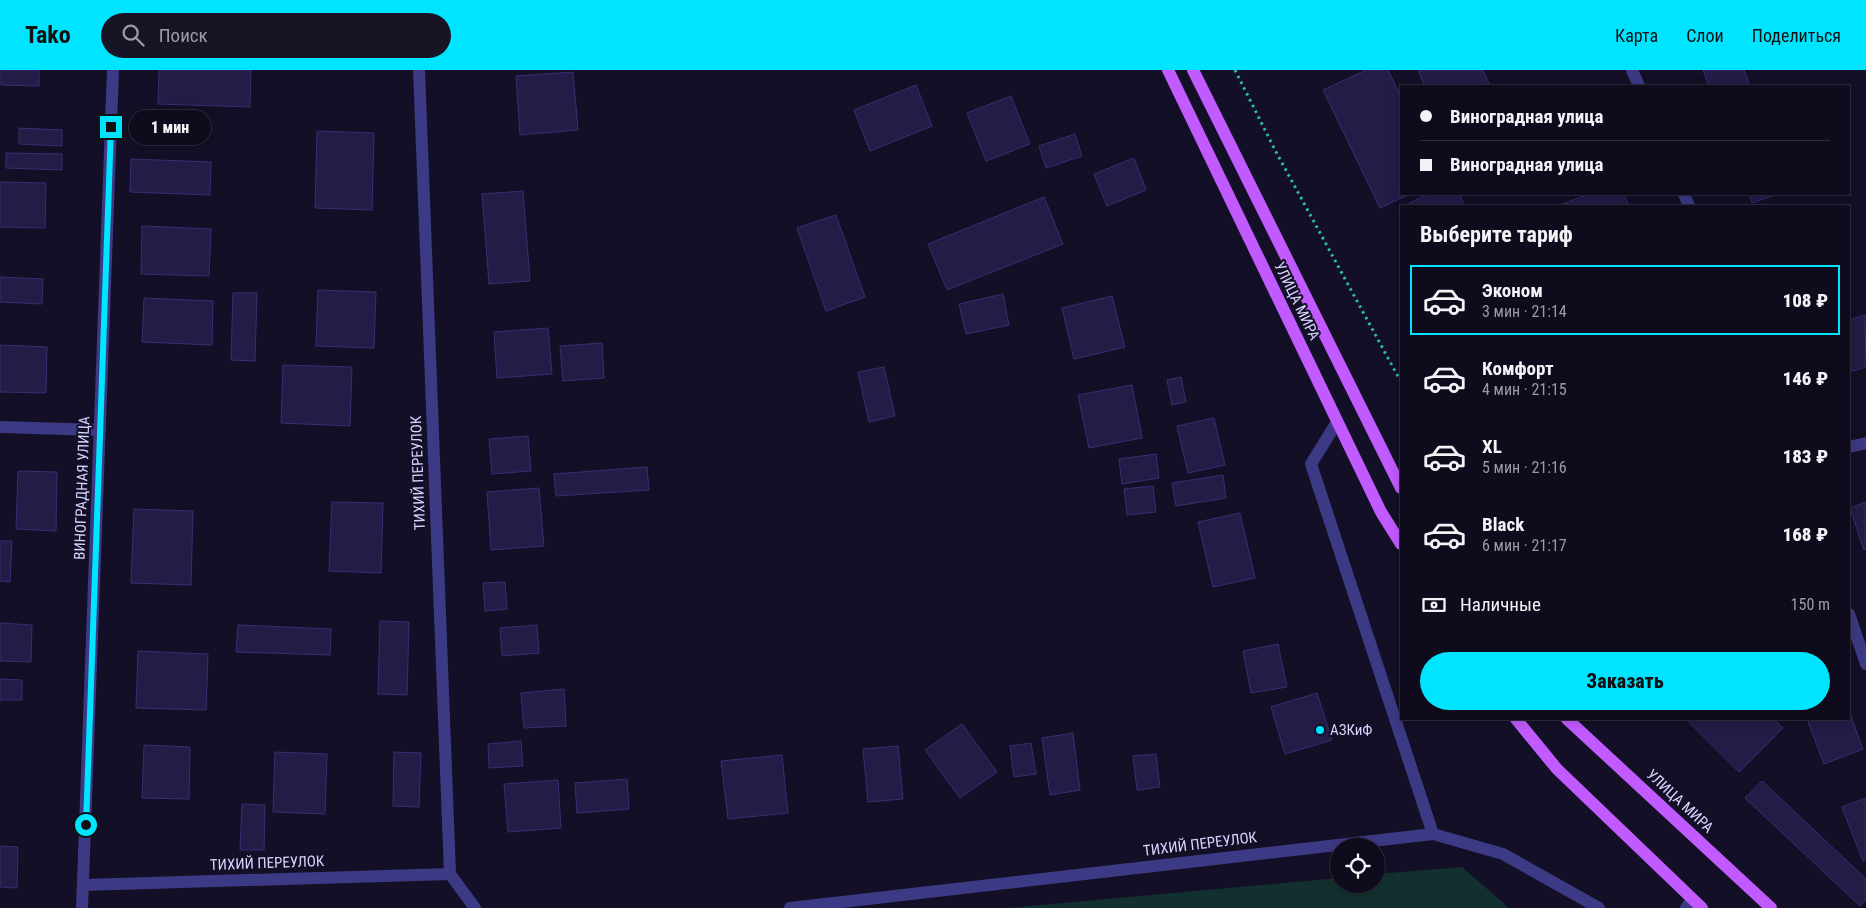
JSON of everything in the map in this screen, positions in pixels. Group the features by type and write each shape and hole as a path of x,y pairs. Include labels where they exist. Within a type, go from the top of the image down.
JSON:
{"main road":[{"name":"УЛИЦА МИРА","path":"1168,70 1381,512 1400,542"},
{"name":"УЛИЦА МИРА","path":"1193,70 1400,486"},
{"path":"1517,720 1557,769 1693,905"},
{"name":"УЛИЦА МИРА","path":"1568,720 1771,908"}],"street":[{"name":"ВИНОГРАДНАЯ УЛИЦА","path":"82,908 113,70"},
{"name":"ТИХИЙ ПЕРЕУЛОК","path":"84,884 450,874 419,70"},
{"path":"1632,70 1638,85"},
{"path":"1337,422 1311,464 1433,834"},
{"path":"0,427 100,430"},
{"path":"1850,447 1866,443"},
{"path":"1850,617 1866,664"},
{"name":"ТИХИЙ ПЕРЕУЛОК","path":"790,908 1433,834 1503,854 1598,908"},
{"path":"450,874 475,908"}],"path":[{"path":"1235,70 1274,150 1400,380"}],"green space":[{"path":"1462,867 1509,908 1008,908 1330,879 1330,893 1385,893 1385,873"}],"building":[{"path":"1,70 39,70 39,86 1,85"},
{"path":"159,70 251,70 250,107 158,104"},
{"path":"1366,70 1388,70 1400,95 1400,195 1408,195 1380,208 1323,90"},
{"path":"1483,70 1490,85 1425,85 1418,71"},
{"path":"1703,70 1744,70 1750,85 1709,85"},
{"path":"573,72 578,130 520,135 516,76"},
{"path":"916,85 932,126 870,151 854,110"},
{"path":"1011,96 1030,144 986,161 967,113"},
{"path":"19,128 62,130 62,146 19,144"},
{"path":"317,131 374,133 372,210 315,208"},
{"path":"1075,134 1082,156 1046,168 1039,146"},
{"path":"6,153 62,154 62,170 6,168"},
{"path":"1134,158 1146,190 1107,206 1094,174"},
{"path":"131,159 211,162 210,195 130,192"},
{"path":"0,182 46,183 45,228 0,227"},
{"path":"523,191 530,281 489,284 482,194"},
{"path":"1427,195 1460,195 1464,205 1410,205 1409,203"},
{"path":"1586,195 1624,195 1629,205 1560,205"},
{"path":"1749,195 1775,195 1752,203"},
{"path":"1044,197 1063,244 947,290 928,244"},
{"path":"836,215 865,297 826,311 797,228"},
{"path":"142,226 211,229 209,276 141,274"},
{"path":"0,277 43,279 42,304 0,302"},
{"path":"318,290 376,292 374,348 316,346"},
{"path":"233,293 257,293 255,361 231,360"},
{"path":"1003,294 1009,325 966,334 959,304"},
{"path":"1112,296 1125,347 1074,359 1062,308"},
{"path":"144,298 213,301 212,345 142,342"},
{"path":"1865,315 1866,367 1850,372 1850,320"},
{"path":"548,328 552,374 497,378 494,332"},
{"path":"602,343 604,378 563,381 560,346"},
{"path":"0,345 47,347 46,393 0,392"},
{"path":"283,365 352,367 350,426 281,423"},
{"path":"884,367 895,416 869,422 858,372"},
{"path":"1181,377 1186,402 1172,405 1167,380"},
{"path":"1132,385 1142,438 1089,448 1078,395"},
{"path":"1214,418 1225,465 1188,473 1177,426"},
{"path":"528,436 531,471 492,474 489,439"},
{"path":"1156,454 1159,478 1122,484 1119,459"},
{"path":"647,467 649,490 556,496 554,474"},
{"path":"18,471 57,472 56,531 16,529"},
{"path":"1223,475 1226,498 1176,506 1172,483"},
{"path":"1153,486 1156,512 1127,515 1124,489"},
{"path":"539,488 544,546 491,550 487,492"},
{"path":"332,502 383,503 381,573 329,571"},
{"path":"1866,502 1866,549 1864,550 1850,508"},
{"path":"134,509 193,511 191,585 131,583"},
{"path":"1240,513 1255,578 1213,587 1198,522"},
{"path":"0,541 12,541 10,582 0,581"},
{"path":"505,582 507,609 485,611 483,583"},
{"path":"380,621 409,622 407,695 378,694"},
{"path":"0,623 32,625 31,662 0,661"},
{"path":"238,625 331,629 330,655 236,652"},
{"path":"537,625 539,653 502,656 500,628"},
{"path":"1278,644 1287,687 1251,693 1243,651"},
{"path":"138,651 208,654 206,710 136,708"},
{"path":"0,679 22,680 22,700 0,700"},
{"path":"564,689 566,726 524,728 521,693"},
{"path":"1317,693 1332,740 1285,754 1271,707"},
{"path":"1850,714 1863,749 1824,764 1807,720 1850,720"},
{"path":"1687,720 1775,720 1783,728 1739,772"},
{"path":"962,724 997,772 960,798 925,750"},
{"path":"1073,733 1080,790 1050,795 1042,738"},
{"path":"521,741 523,766 489,768 488,744"},
{"path":"1031,743 1036,774 1014,777 1010,746"},
{"path":"144,745 190,747 189,799 142,798"},
{"path":"898,746 903,799 868,802 863,749"},
{"path":"275,752 327,754 325,814 273,812"},
{"path":"394,752 421,753 419,807 393,806"},
{"path":"1156,754 1160,787 1137,790 1133,756"},
{"path":"782,755 788,813 728,819 721,761"},
{"path":"627,779 629,809 577,813 575,783"},
{"path":"558,780 561,828 508,832 504,784"},
{"path":"1762,781 1866,879 1866,900 1860,906 1745,798"},
{"path":"1866,798 1866,859 1863,861 1842,807"},
{"path":"242,804 265,805 264,850 240,850"},
{"path":"0,846 18,847 17,888 0,887"}],"place":[{"name":"АЗКиФ","path":"1320,730"}],"route":[{"path":"86,825 111,127"}]}
